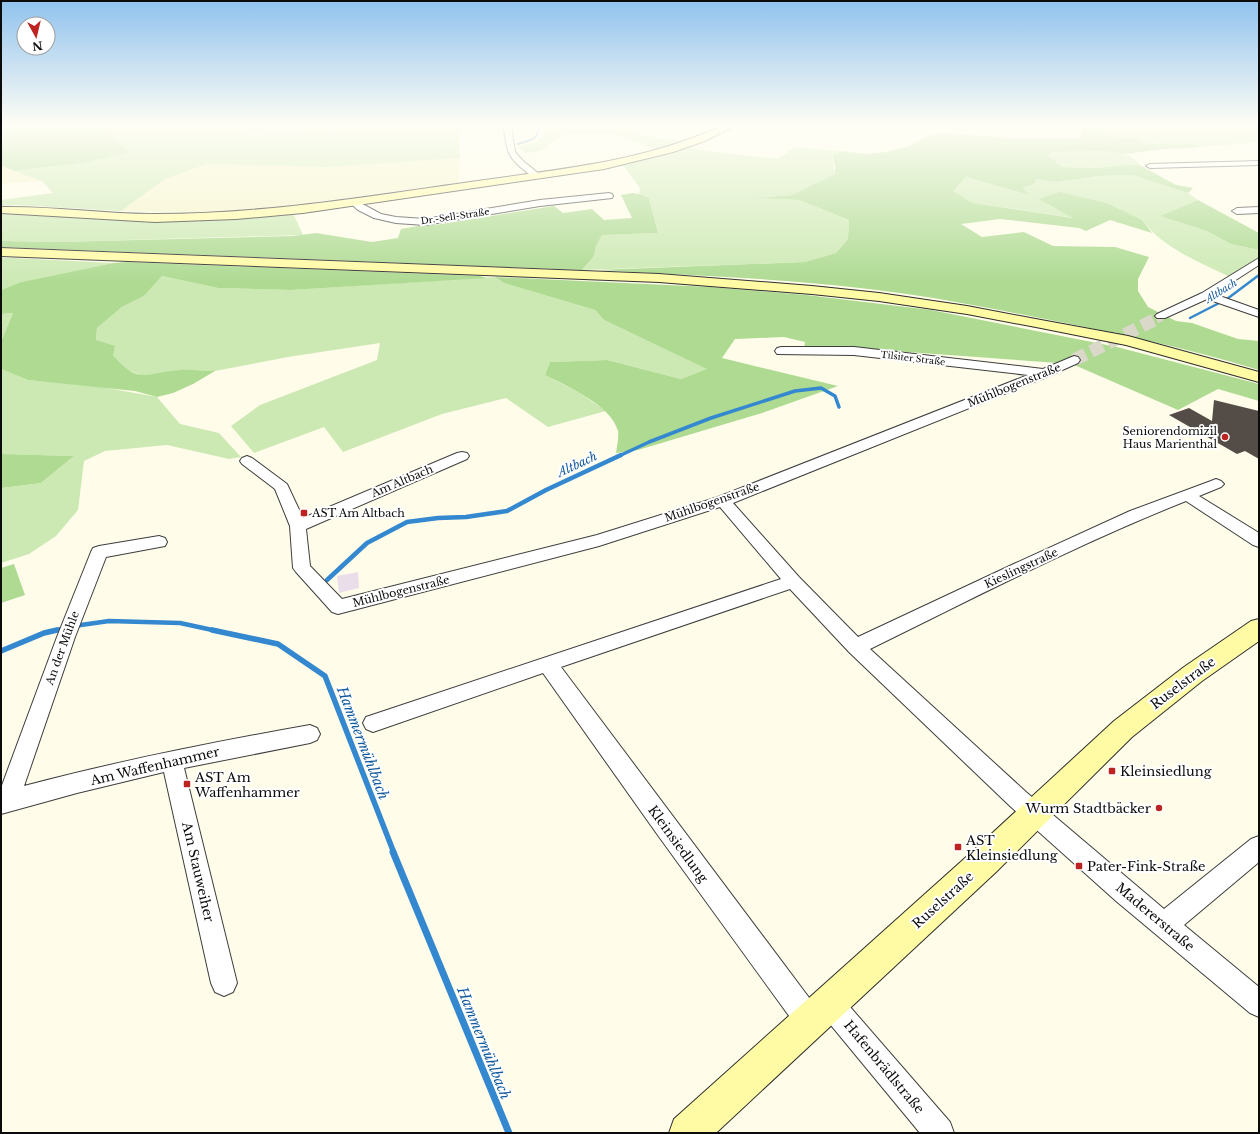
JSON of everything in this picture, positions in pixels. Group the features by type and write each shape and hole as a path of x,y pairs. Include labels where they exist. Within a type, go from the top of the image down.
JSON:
{"main road":[{"path":"1,210 136,217 202,217 252,214 353,202 515,178"},
{"path":"1,252 659,278 812,290 945,306 1048,325 1128,341 1259,377"},
{"name":"Ruselstraße","path":"688,1133 1035,814 1123,729 1193,674 1259,628"}],"street":[{"name":"Dr.-Sell-Straße","path":"353,202 360,209 377,217 409,222 425,222 536,204 587,197 609,196"},
{"path":"1237,211 1259,210"},
{"path":"1161,316 1206,295 1259,261"},
{"path":"1206,295 1259,314"},
{"name":"Tilsiter Straße","path":"781,351 854,351 1045,373"},
{"name":"Mühlbogenstraße","path":"298,526 302,568 338,607 600,540 723,501 1045,373 1074,360"},
{"name":"Am Altbach","path":"298,526 462,456"},
{"path":"247,461 282,487 298,526"},
{"name":"Kieslingstraße","path":"856,647 1022,567 1136,515 1216,484"},
{"path":"1188,496 1259,541"},
{"path":"723,501 793,581 856,647 1035,814"},
{"name":"An der Mühle","path":"4,802 99,552 159,542"},
{"path":"373,723 793,581"},
{"name":"Kleinsiedlung","path":"548,665 665,826 820,1012"},
{"name":"Am Waffenhammer","path":"4,802 83,781 310,734"},
{"name":"Am Stauweiher","path":"172,762 224,983"},
{"name":"Madererstraße","path":"1035,814 1164,925 1259,1004"},
{"path":"1164,925 1259,847"},
{"name":"Hafenbrädlstraße","path":"820,1012 939,1133"}],"shaded area":[{"path":"1,178 33,178 42,181 1,184"},
{"path":"459,178 459,182 442,185 263,209 207,213 121,211 165,179"},
{"path":"358,572 359,588 339,593 337,576"}],"green space":[{"path":"33,178 168,178 121,211 16,205 1,206 1,200 53,193 42,181"},
{"path":"632,178 827,178 792,195 757,198 799,200 849,220 848,239 836,253 805,262 582,270 594,256 596,246 602,235 658,233 649,198 639,194 640,188"},
{"path":"827,178 965,178 953,191 973,203 1073,218 1039,199 1059,192 1106,203 1142,220 1152,233 1110,220 1086,231 1079,228 1000,219 961,224 982,237 1024,232 1053,246 1115,247 1149,257 1138,279 1138,291 1148,307 1176,321 1192,323 1238,339 1259,341 1259,370 1202,354 1117,334 984,307 907,294 792,281 598,270 805,262 836,253 848,239 849,220 799,200 756,198 792,195"},
{"path":"965,178 1029,195 1023,186 1036,179 1056,182 1085,178 1141,178 1188,193 1198,200 1161,216 1207,231 1231,244 1259,250 1259,259 1230,277 1194,260 1160,239 1142,220 1040,199 1075,218 973,203 953,191"},
{"path":"969,178 1085,178 1056,182 1036,179 1034,184 1023,187 1029,195"},
{"path":"1141,178 1163,178 1176,185 1193,188 1188,193"},
{"path":"633,193 649,198 658,233 602,235 596,246 594,256 582,270 1,247 1,241 57,242 293,236 316,233 372,242 398,238 401,229 554,206 563,213 592,209 604,220 632,218 621,195"},
{"path":"1198,200 1259,233 1259,250 1231,244 1207,231 1160,216"},
{"path":"293,213 303,235 57,242 1,241 1,214 159,222 227,220"},
{"path":"1,258 113,263 21,282 1,290"},
{"path":"126,262 480,276 487,278 291,290 218,288 162,276 144,296 122,307 97,328 96,340 115,346 113,355 122,365 137,374 144,375 184,370 215,371 193,384 173,393 157,397 135,391 28,380 1,369 1,342 13,313 1,314 1,290 21,282 113,263"},
{"path":"162,276 218,288 291,290 495,277 504,283 595,310 604,320 708,369 681,379 607,360 550,362 545,375 580,393 606,411 548,427 506,398 442,414 343,452 324,427 254,453 231,426 260,405 377,360 380,343 288,357 215,371 180,370 143,376 123,368 113,355 96,340 97,328 122,307 144,296"},
{"path":"495,277 710,287 806,295 931,310 1117,347 1259,384 1259,401 1218,389 1178,410 1072,364 852,348 804,349 805,342 784,337 735,339 722,358 838,386 762,413 638,450 616,453 618,431 614,422 607,413 587,397 545,375 550,362 607,360 681,379 707,369 604,320 595,310 504,283"},
{"path":"13,313 1,342 1,314"},
{"path":"1,369 28,380 96,386 157,397 180,424 219,433 241,457 229,459 167,445 105,451 84,461 78,510 56,536 29,554 1,563 1,488 41,483 74,456 1,454"},
{"path":"1,454 74,456 41,483 1,488"},
{"path":"14,564 25,595 1,603 1,568"}],"building":[{"name":"Seniorendomizil Haus Marienthal","path":"1214,400 1259,411 1259,459 1245,451 1237,454 1169,415 1189,408 1212,421"}],"waterway":[{"name":"Altbach","path":"1190,318 1227,299 1259,275"},
{"name":"Altbach","path":"619,456 649,442 711,418 795,391 821,388 835,396 839,407"},
{"name":"Altbach","path":"327,580 367,543 407,522 438,518 466,517 507,511 546,490 621,455"},
{"name":"Hammermühlbach","path":"74,626 109,621 180,623 217,631"},
{"name":"Hammermühlbach","path":"57,630 65,628"},
{"name":"Hammermühlbach","path":"1,651 44,633 57,630"},
{"name":"Hammermühlbach","path":"53,631 57,630"},
{"name":"Hammermühlbach","path":"212,630 278,644 325,676 394,853"},
{"name":"Hammermühlbach","path":"393,852 509,1133"}],"tunnel":[{"path":"1156,319 1161,316"},
{"path":"1074,360 1156,319"}],"place":[{"name":"Seniorendomizil Haus Marienthal","path":"1225,437"},
{"name":"AST Am Altbach","path":"304,513"},
{"name":"Kleinsiedlung","path":"1112,771"},
{"name":"AST Am Waffenhammer","path":"187,784"},
{"name":"Wurm Stadtbäcker","path":"1159,808"},
{"name":"AST Kleinsiedlung","path":"958,847"},
{"name":"Pater-Fink-Straße","path":"1079,866"}]}
